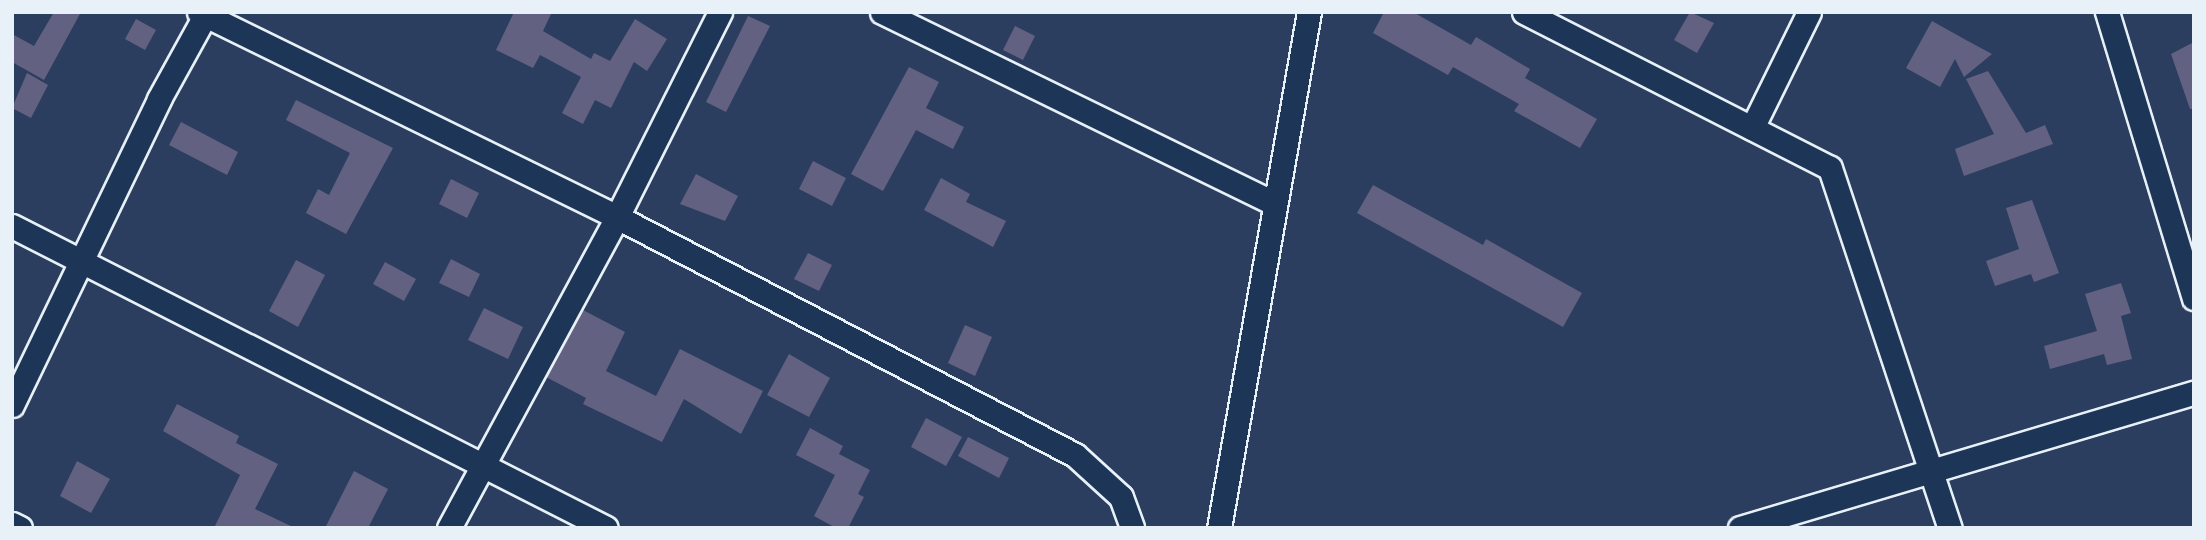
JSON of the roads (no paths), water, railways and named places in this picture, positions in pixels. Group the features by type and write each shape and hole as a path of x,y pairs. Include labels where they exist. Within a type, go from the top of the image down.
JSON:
{"street":[{"path":"449,528 617,217 720,12"},
{"path":"882,12 1275,204"},
{"path":"1219,528 1309,12"},
{"path":"1524,12 1830,168 1950,528"},
{"path":"1752,128 1809,12"},
{"path":"2107,12 2194,298"},
{"path":"12,405 204,13 617,217 1075,455 1121,497 1132,528"},
{"path":"12,226 484,462 606,528"},
{"path":"1740,528 2194,393"},
{"path":"12,524 20,528"}]}
